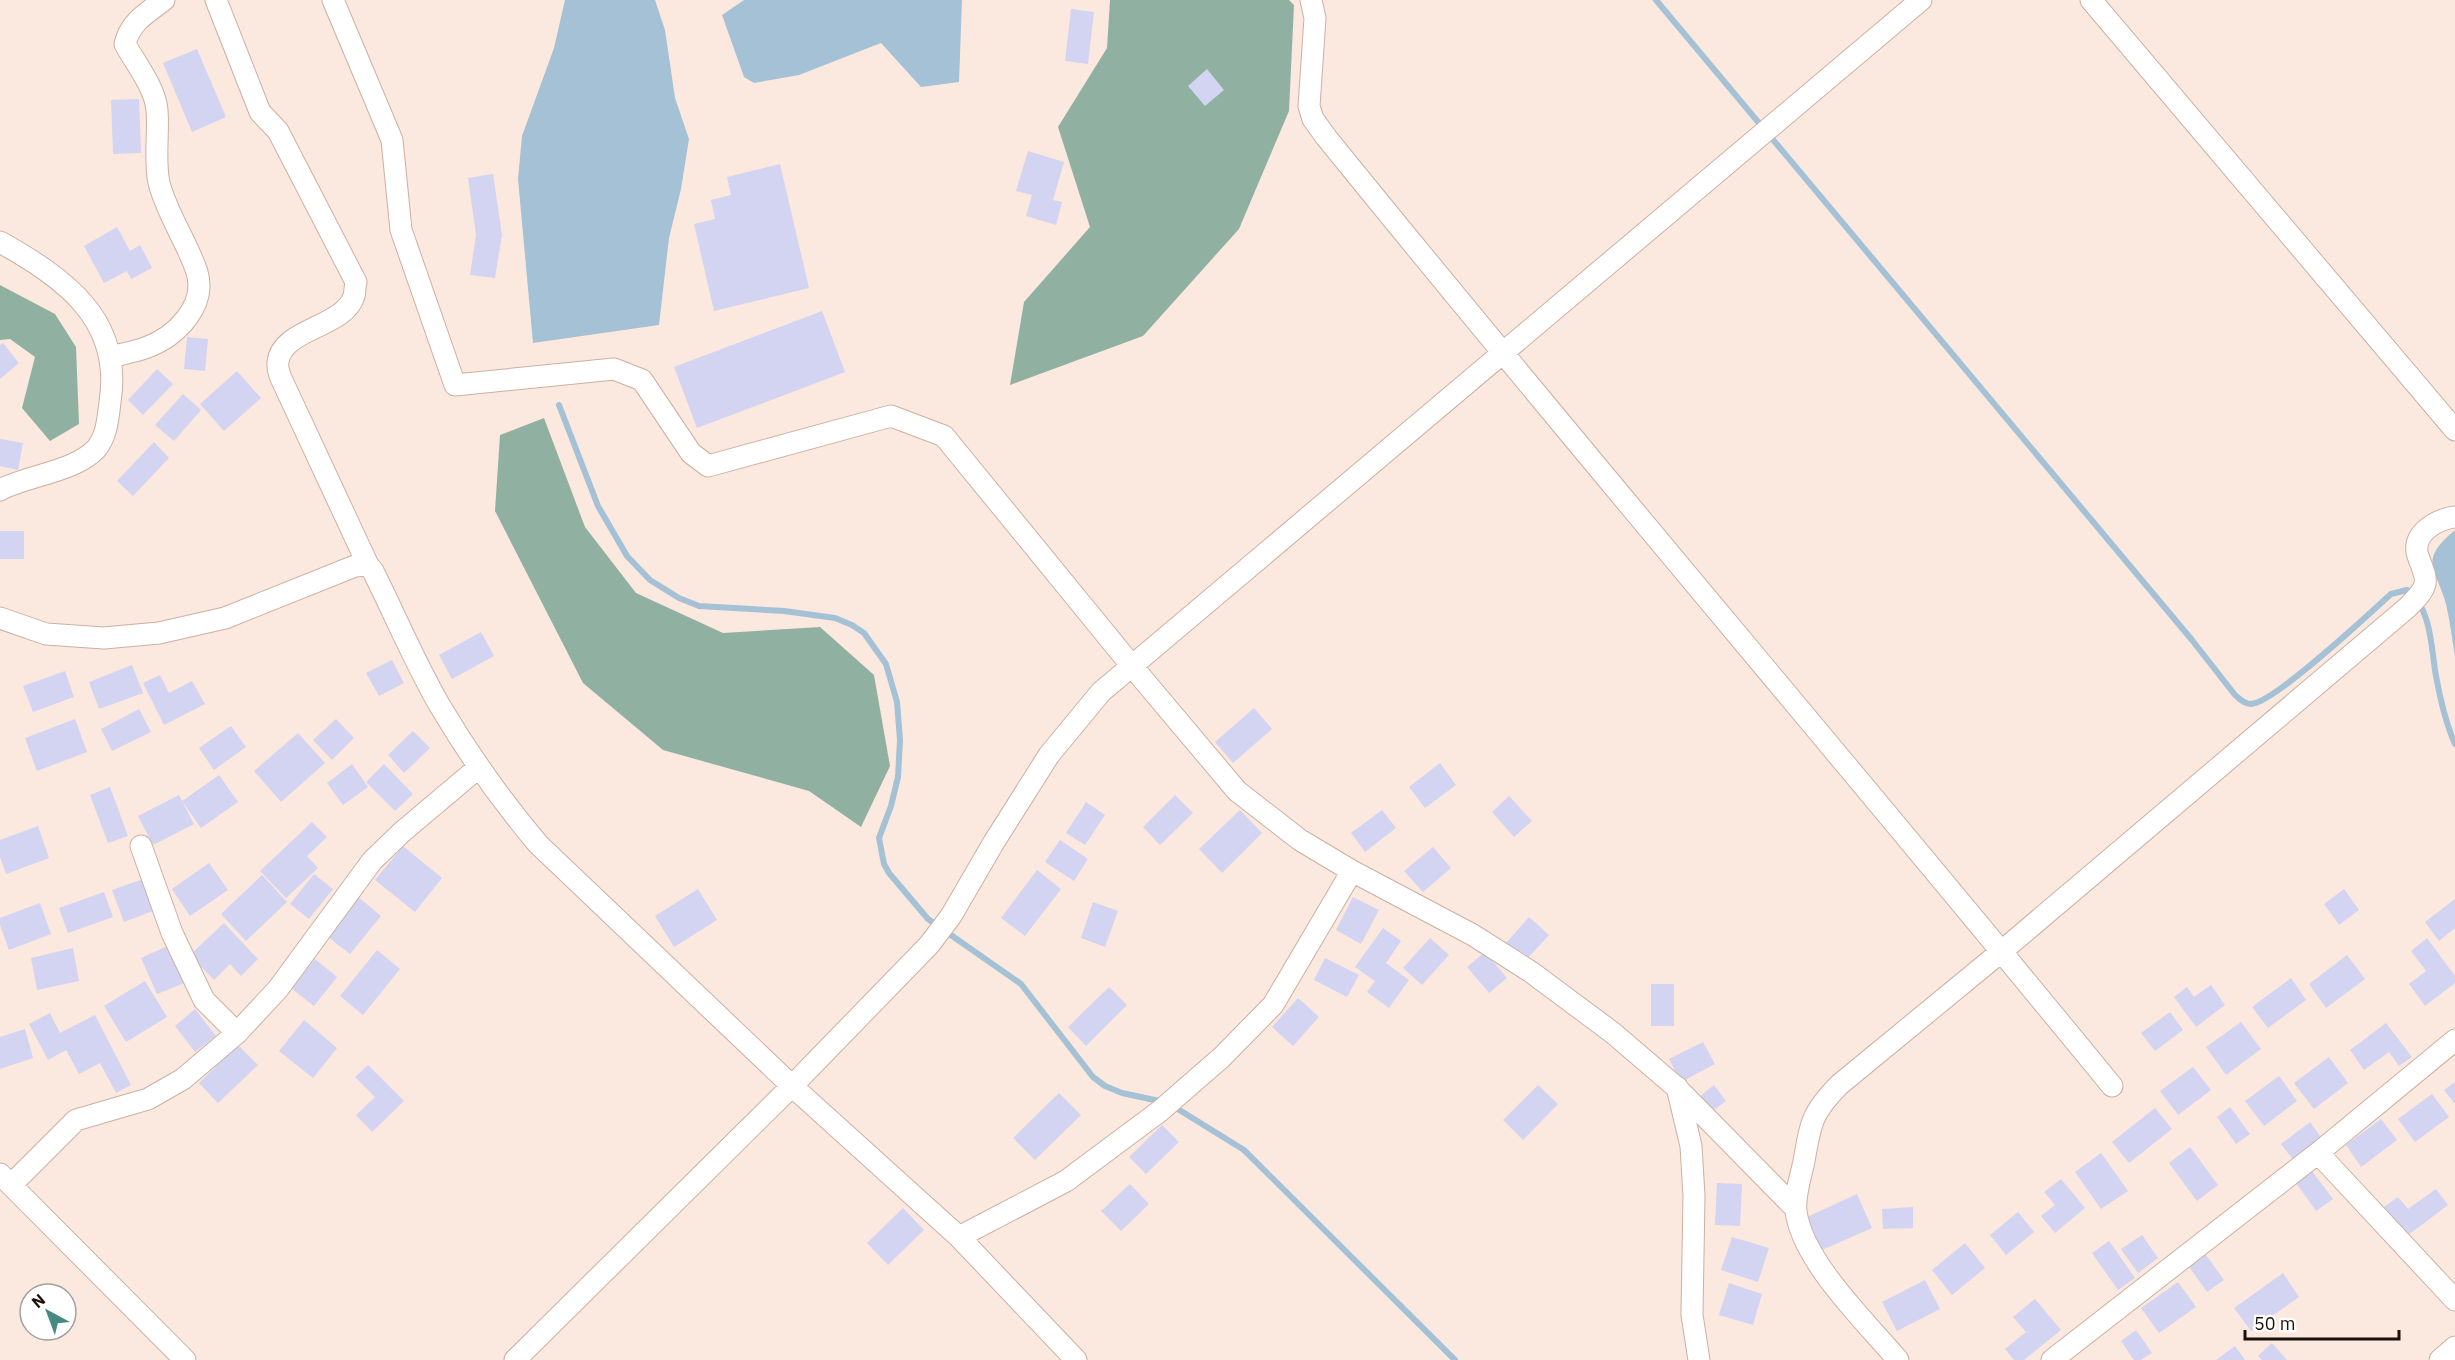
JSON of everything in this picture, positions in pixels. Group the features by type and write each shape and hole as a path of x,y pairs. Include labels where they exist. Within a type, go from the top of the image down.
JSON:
{"street":[{"path":"110,357 147,347 168,336 189,317 199,298 197,274 160,186 156,167 157,108 149,87 125,44 128,32 136,21 164,0"},
{"path":"216,0 260,112 278,131 356,282 353,298 340,314 296,338 284,349 278,361 280,376 368,565 439,704 478,768 502,802 538,844 792,1086 959,1236 1076,1360"},
{"path":"333,0 392,140 401,230 455,385 614,369 642,380 691,453 708,466 891,416 944,436 1237,791 1300,840 1352,871 1473,935 1531,972 1613,1033 1676,1087 1796,1208"},
{"path":"1311,0 1315,18 1309,106 1313,119 1501,353 2002,951 2112,1086"},
{"path":"516,1360 792,1086 928,945 951,916 1049,755 1101,692 1921,0"},
{"path":"2091,0 2455,430"},
{"path":"0,242 41,265 65,284 100,326 108,345 112,389 105,433 97,447 85,458 0,490"},
{"path":"1898,1360 1816,1261 1799,1226 1796,1208 1810,1127 1818,1107 1839,1085 2002,951 2408,607 2423,590 2426,581 2416,550 2419,539 2428,527 2447,518 2455,517"},
{"path":"0,618 46,634 104,638 159,633 225,618 355,566 368,565"},
{"path":"185,1360 6,1180 76,1120 148,1099 183,1079 237,1033 278,989 372,861 402,832 478,768"},
{"path":"141,846 172,933 204,1000 237,1033"},
{"path":"959,1236 1066,1181 1160,1111 1222,1057 1273,1005 1352,871"},
{"path":"2052,1360 2318,1153 2455,1040"},
{"path":"1676,1087 1691,1146 1694,1196 1692,1315 1699,1360"},
{"path":"2318,1153 2455,1300"},
{"path":"2440,1360 2455,1347"}],"green space":[{"path":"1110,0 1289,0 1294,5 1289,111 1239,229 1143,336 1010,385 1024,302 1090,227 1058,127 1107,48"},
{"path":"0,285 55,314 76,347 79,424 50,441 22,408 35,357 10,339 0,340"},
{"path":"544,418 585,527 636,593 723,633 820,627 874,675 890,766 861,827 809,791 663,750 583,683 495,511 500,435"}],"water":[{"path":"565,0 655,0 665,30 675,98 689,139 681,189 669,238 659,325 533,343 518,179 522,136 554,48"},
{"path":"744,0 962,0 959,82 921,87 881,43 799,75 754,83 744,77 722,15"},
{"path":"2454,531 2455,656 2446,604 2433,565 2436,550"}],"building":[{"path":"1071,9 1094,12 1088,64 1065,61"},
{"path":"197,49 226,117 192,132 163,63"},
{"path":"1207,69 1224,90 1205,106 1188,86"},
{"path":"139,99 141,153 113,154 111,100"},
{"path":"1028,151 1064,162 1053,200 1062,202 1056,225 1026,216 1032,195 1016,191"},
{"path":"780,164 809,288 714,311 694,224 715,219 711,200 731,195 727,177"},
{"path":"493,174 502,235 495,278 470,275 476,235 468,178"},
{"path":"117,227 130,251 140,245 152,268 131,279 127,271 104,283 84,246"},
{"path":"822,311 845,372 697,428 674,367"},
{"path":"187,337 208,339 205,371 184,369"},
{"path":"3,343 19,363 0,379 0,345"},
{"path":"157,369 173,384 143,415 128,400"},
{"path":"237,371 261,398 224,431 200,404"},
{"path":"183,394 201,410 174,441 155,425"},
{"path":"0,439 23,443 18,470 0,466"},
{"path":"154,442 169,458 133,496 117,481"},
{"path":"0,531 24,531 24,559 0,559"},
{"path":"481,632 494,656 452,679 439,655"},
{"path":"392,660 404,683 379,696 366,673"},
{"path":"132,665 143,693 99,709 89,682"},
{"path":"65,671 74,697 33,712 23,686"},
{"path":"160,675 169,693 192,681 205,704 164,725 143,683"},
{"path":"1254,708 1272,729 1233,763 1215,742"},
{"path":"139,709 151,732 112,751 101,729"},
{"path":"75,719 87,752 37,771 25,738"},
{"path":"336,719 354,738 332,760 313,740"},
{"path":"231,726 246,747 214,770 199,748"},
{"path":"413,731 430,748 404,773 388,755"},
{"path":"298,733 325,763 281,802 254,771"},
{"path":"1440,763 1456,785 1425,808 1409,787"},
{"path":"352,764 368,787 343,805 327,783"},
{"path":"384,764 413,794 395,811 366,782"},
{"path":"219,775 238,802 201,828 182,801"},
{"path":"110,787 128,836 108,843 90,795"},
{"path":"179,795 194,824 153,845 138,816"},
{"path":"1175,795 1193,813 1160,845 1143,827"},
{"path":"1509,796 1532,821 1514,837 1492,812"},
{"path":"1086,802 1105,815 1085,845 1066,833"},
{"path":"1240,810 1262,833 1222,873 1199,849"},
{"path":"1382,810 1396,828 1365,852 1351,833"},
{"path":"312,822 327,837 307,856 318,868 286,898 260,871"},
{"path":"38,826 49,858 6,874 0,857 0,840"},
{"path":"1060,840 1088,859 1074,881 1045,862"},
{"path":"403,846 442,878 415,912 375,880"},
{"path":"1433,847 1451,868 1423,892 1404,871"},
{"path":"209,863 228,890 190,916 172,889"},
{"path":"1037,870 1061,889 1025,936 1001,918"},
{"path":"314,874 333,889 309,919 290,904"},
{"path":"262,875 287,902 246,941 221,914"},
{"path":"146,878 158,909 124,922 112,890"},
{"path":"698,889 717,920 674,947 655,916"},
{"path":"2344,889 2359,910 2339,925 2324,904"},
{"path":"104,892 113,917 68,933 59,908"},
{"path":"356,895 381,916 350,954 324,934"},
{"path":"1353,897 1379,910 1361,944 1336,930"},
{"path":"2455,899 2455,928 2439,941 2425,922"},
{"path":"1093,902 1118,911 1105,947 1081,938"},
{"path":"40,903 51,934 9,950 0,925 0,918"},
{"path":"1529,917 1549,935 1526,960 1506,943"},
{"path":"224,923 258,959 241,976 230,964 214,980 190,955"},
{"path":"1383,928 1401,941 1386,963 1409,980 1389,1008 1367,992 1375,981 1355,967"},
{"path":"1430,938 1449,955 1422,985 1403,968"},
{"path":"2427,938 2455,976 2455,983 2425,1006 2409,984 2426,971 2411,951"},
{"path":"172,944 189,981 157,994 141,958"},
{"path":"73,948 79,981 37,990 31,958"},
{"path":"377,950 400,969 363,1015 340,996"},
{"path":"1485,952 1507,978 1489,993 1467,967"},
{"path":"2347,955 2365,979 2326,1008 2309,984"},
{"path":"1325,958 1359,975 1347,997 1314,980"},
{"path":"315,959 337,977 314,1006 291,988"},
{"path":"2291,978 2306,1000 2268,1028 2252,1007"},
{"path":"145,981 167,1017 126,1042 104,1006"},
{"path":"1651,984 1674,984 1674,1026 1651,1026"},
{"path":"2211,985 2225,1005 2196,1027 2174,997 2187,987 2194,997"},
{"path":"1109,987 1127,1005 1086,1046 1068,1027"},
{"path":"1298,998 1319,1017 1293,1046 1272,1027"},
{"path":"195,1009 216,1036 195,1052 175,1026"},
{"path":"2170,1012 2183,1030 2155,1051 2141,1033"},
{"path":"50,1013 60,1033 95,1015 131,1085 116,1093 100,1063 79,1074 66,1050 48,1060 29,1024"},
{"path":"304,1020 337,1048 313,1078 279,1051"},
{"path":"2241,1022 2261,1049 2226,1075 2206,1047"},
{"path":"2386,1023 2412,1057 2399,1066 2389,1052 2364,1070 2350,1050"},
{"path":"25,1029 33,1058 0,1069 0,1037"},
{"path":"1703,1042 1715,1064 1681,1082 1669,1059"},
{"path":"238,1045 258,1065 218,1103 199,1083"},
{"path":"2329,1057 2348,1083 2314,1109 2294,1083"},
{"path":"368,1065 404,1101 372,1132 356,1115 375,1097 355,1077"},
{"path":"2193,1067 2211,1090 2178,1115 2160,1091"},
{"path":"2279,1076 2297,1101 2264,1126 2245,1101"},
{"path":"2455,1082 2455,1104 2444,1090"},
{"path":"1538,1085 1558,1104 1523,1140 1503,1120"},
{"path":"1714,1085 1726,1101 1711,1112 1699,1097"},
{"path":"1059,1093 1081,1115 1035,1160 1013,1138"},
{"path":"2432,1094 2449,1117 2415,1142 2398,1119"},
{"path":"2230,1107 2250,1134 2236,1144 2217,1117"},
{"path":"2155,1108 2172,1129 2129,1163 2112,1142"},
{"path":"2381,1119 2397,1140 2361,1167 2346,1145"},
{"path":"2310,1122 2323,1140 2294,1161 2281,1144"},
{"path":"1162,1125 1179,1142 1146,1174 1129,1157"},
{"path":"2190,1147 2218,1185 2197,1201 2169,1163"},
{"path":"2101,1153 2128,1191 2101,1209 2075,1172"},
{"path":"2312,1171 2333,1199 2316,1211 2296,1183"},
{"path":"2061,1179 2085,1208 2055,1233 2041,1216 2055,1205 2044,1192"},
{"path":"1717,1183 1742,1184 1740,1226 1715,1225"},
{"path":"1130,1184 1149,1204 1121,1231 1101,1211"},
{"path":"2436,1189 2448,1205 2403,1239 2381,1209 2398,1197 2408,1209"},
{"path":"1857,1194 1872,1228 1822,1250 1807,1217"},
{"path":"1913,1207 1913,1228 1883,1229 1882,1209"},
{"path":"903,1208 924,1230 888,1265 867,1243"},
{"path":"2018,1212 2034,1232 2006,1255 1990,1235"},
{"path":"2142,1235 2158,1258 2138,1273 2121,1249"},
{"path":"1732,1237 1769,1248 1758,1282 1721,1270"},
{"path":"2109,1241 2135,1278 2118,1290 2092,1253"},
{"path":"1965,1243 1985,1268 1952,1295 1932,1270"},
{"path":"2204,1252 2224,1280 2207,1292 2187,1264"},
{"path":"2283,1273 2299,1297 2251,1331 2234,1308"},
{"path":"1925,1280 1940,1309 1897,1331 1882,1302"},
{"path":"2178,1282 2196,1307 2159,1333 2141,1308"},
{"path":"1729,1283 1762,1294 1753,1325 1719,1315"},
{"path":"2035,1299 2061,1330 2024,1360 2014,1360 2005,1349 2026,1332 2013,1317"},
{"path":"2136,1330 2152,1353 2141,1360 2134,1360 2121,1341"},
{"path":"2272,1343 2287,1360 2262,1360 2258,1356"},
{"path":"2235,1346 2245,1360 2216,1360"}],"waterway":[{"path":"1656,0 2192,640 2235,695 2249,704 2263,700 2300,674 2391,594 2407,590 2415,598 2426,618 2441,702 2455,744"},
{"path":"559,405 598,506 627,556 650,580 679,598 699,606 784,611 835,618 864,633 886,664 897,702 900,740 898,777 891,806 879,838 884,864 889,873 928,919 1021,984 1093,1077 1105,1086 1122,1093 1164,1102"},
{"path":"1173,1106 1244,1150 1455,1360"}]}
